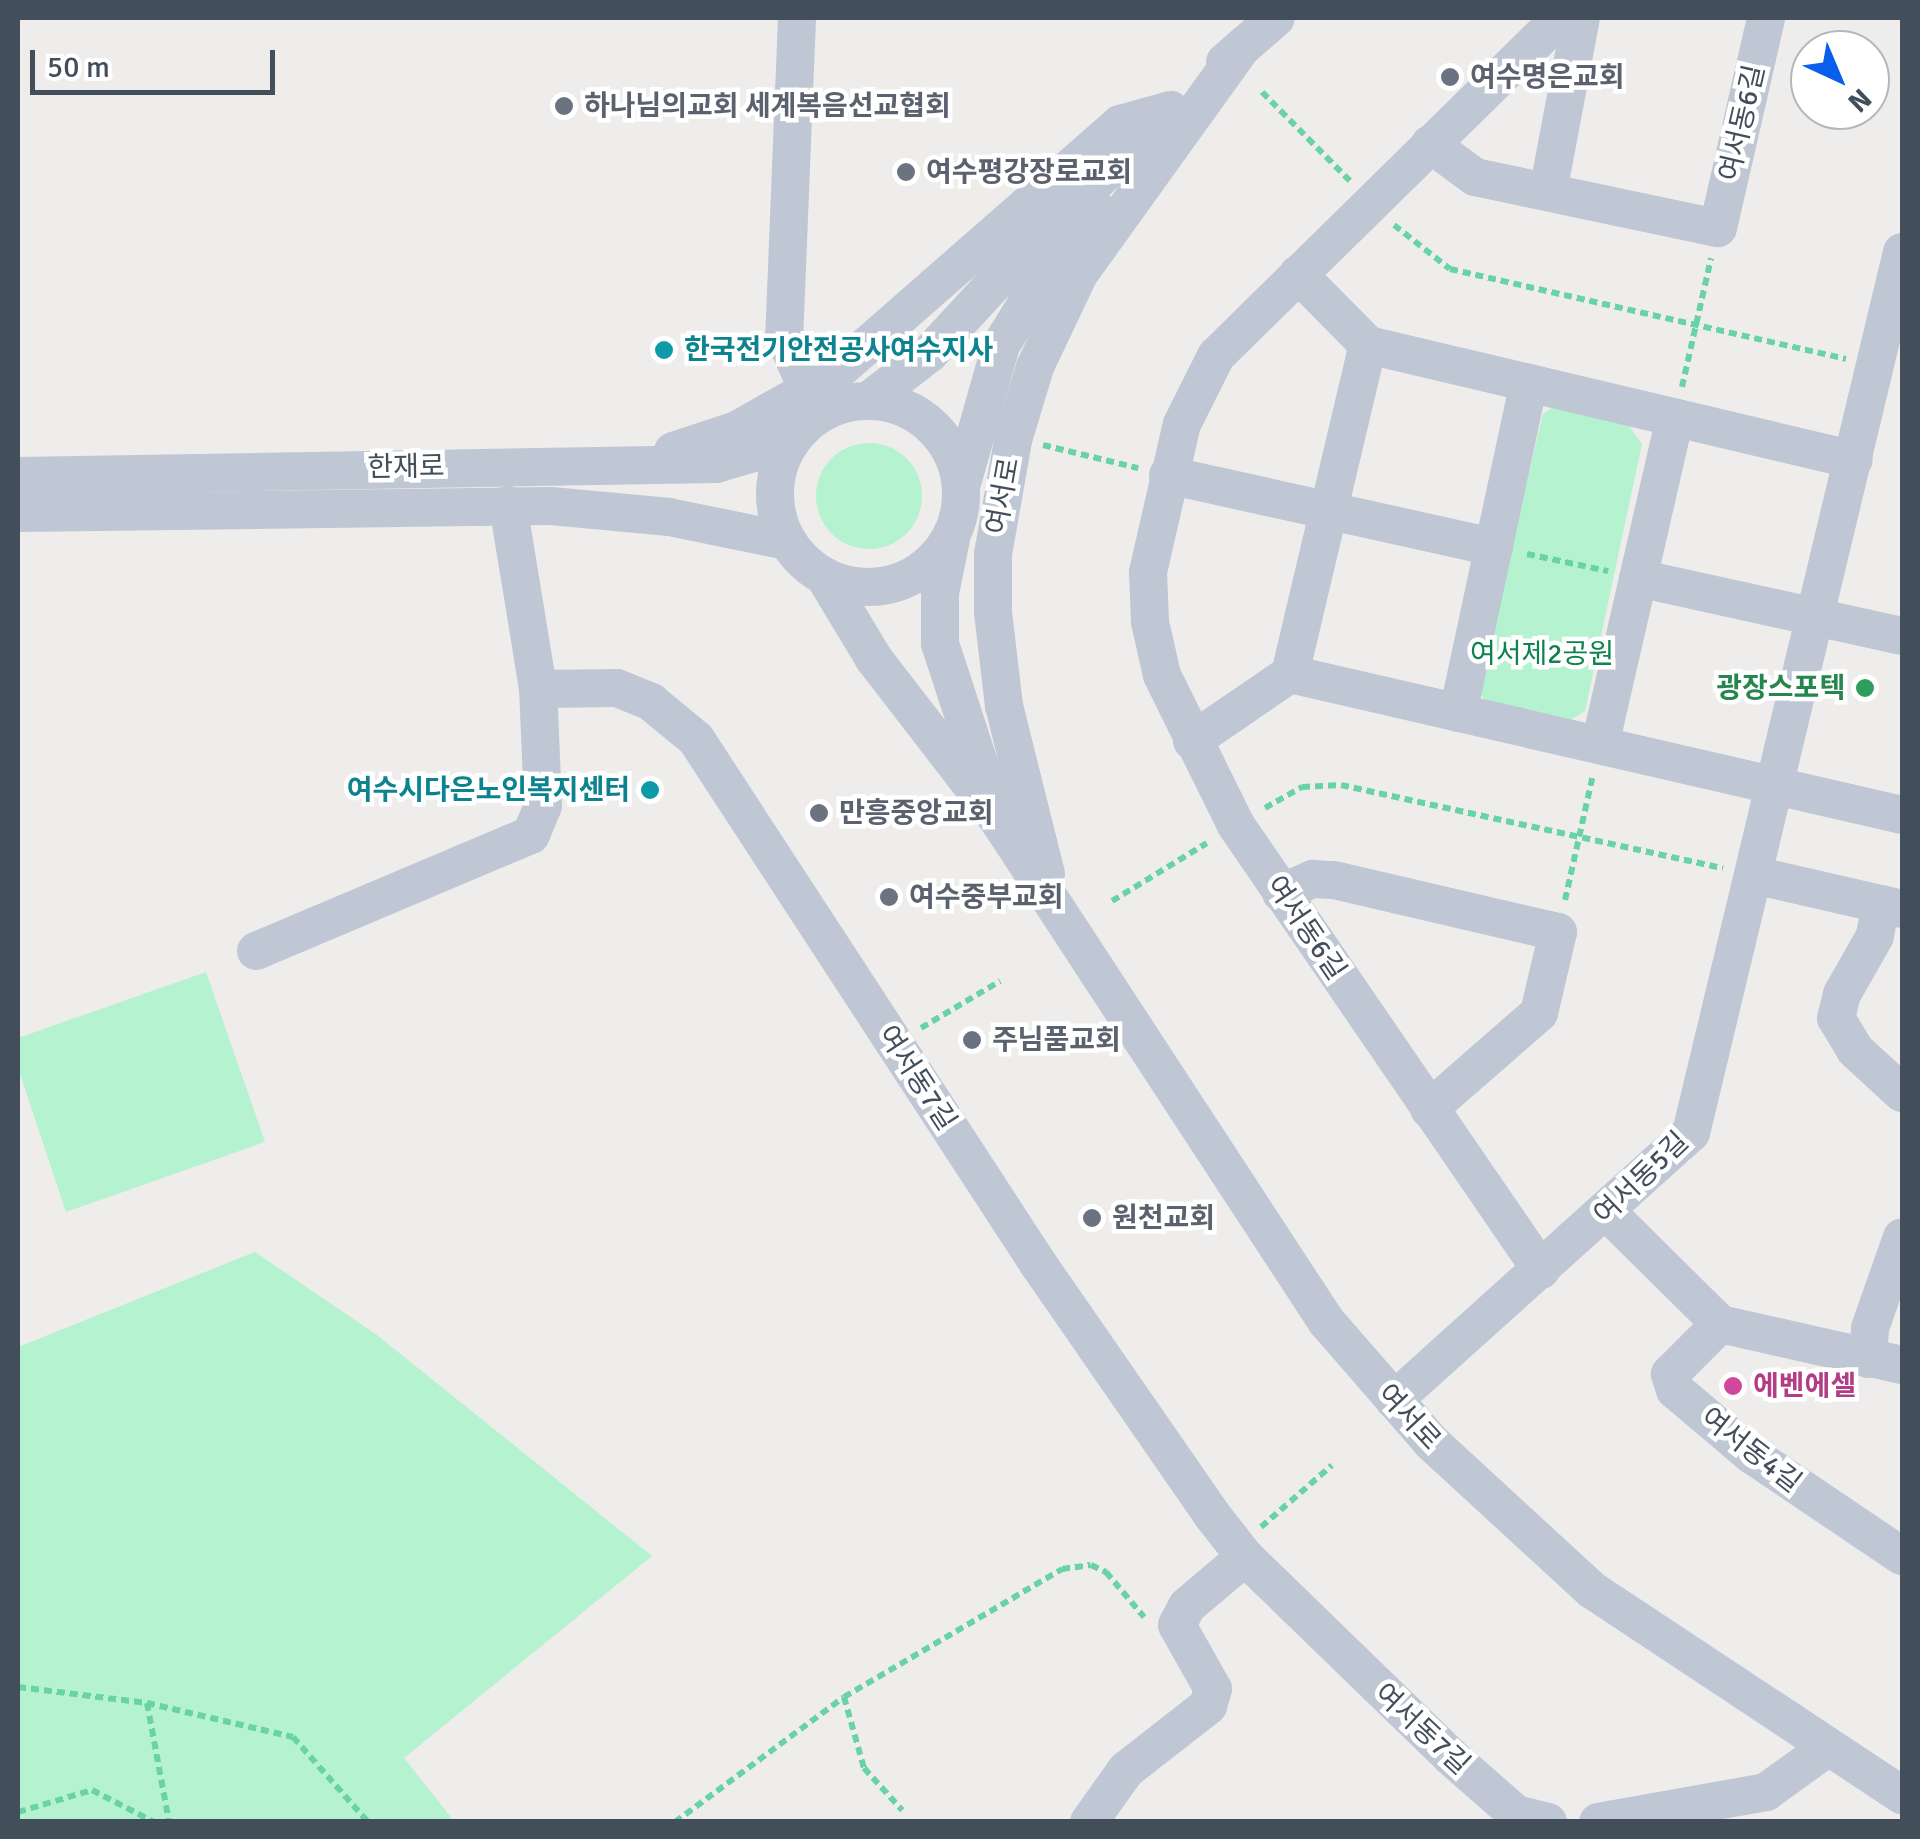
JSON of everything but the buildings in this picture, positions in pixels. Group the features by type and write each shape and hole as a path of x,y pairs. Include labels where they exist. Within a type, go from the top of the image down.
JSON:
{"street":[{"path":"797,18 784,336 813,404"},
{"name":"여서로","path":"961,486 990,372 1023,307 1103,202 1242,47 1276,18"},
{"name":"여서동6길","path":"1541,1270 1236,826 1162,676 1150,622 1150,548 1190,401 1216,356 1560,18"},
{"path":"1548,192 1581,18"},
{"name":"여서동6길","path":"1718,228 1766,18"},
{"path":"645,462 813,404 868,400 912,412 932,425 946,442 961,486 952,534 939,555 897,583 848,586 824,576 787,541 775,492 791,442 813,404 855,360 1120,124 1177,119"},
{"name":"여서로","path":"868,400 929,354 1030,245 1177,119"},
{"name":"여서로","path":"1053,905 998,660 992,554 1022,406 1064,302 1177,119"},
{"path":"1430,144 1475,177 1718,228"},
{"name":"여서동5길","path":"1394,1400 1691,1134 1758,876 1902,252"},
{"path":"1298,274 1368,345 1854,460"},
{"path":"1192,741 1290,674 1368,345"},
{"path":"1458,713 1530,383"},
{"path":"1600,745 1675,417"},
{"name":"한재로","path":"18,476 645,462 716,464 791,442"},
{"path":"1168,476 1494,547"},
{"path":"256,951 531,835 543,806 538,689 508,505"},
{"name":"한재로","path":"18,513 508,505 624,511 787,541"},
{"name":"여서로","path":"952,534 940,593 940,644 997,818"},
{"name":"여서로","path":"824,576 884,673 997,818 1276,1249 1394,1400 1471,1482 1592,1590 1827,1748 1899,1788"},
{"path":"1638,578 1902,636"},
{"path":"1290,674 1902,815"},
{"name":"여서동7길","path":"538,689 617,688 651,702 696,740 1167,1455 1241,1552 1532,1818"},
{"path":"1758,876 1892,907 1842,994 1836,1018 1855,1050 1902,1093"},
{"path":"1281,893 1313,879 1334,880 1558,932 1539,1013 1430,1109"},
{"path":"1607,1212 1720,1324 1885,1362"},
{"path":"1885,1362 1870,1328 1902,1237"},
{"name":"여서동4길","path":"1720,1324 1670,1374 1676,1390 1752,1455 1902,1556"},
{"path":"1090,1822 1126,1770 1213,1696 1177,1626 1186,1606 1241,1552"},
{"path":"1598,1822 1766,1792 1827,1748"},
{"name":"여서동7길","path":"1479,1822 1532,1818"}],"path":[{"path":"1262,92 1371,202"},
{"path":"1675,417 1718,228"},
{"path":"1423,254 1450,269 1876,366"},
{"path":"1032,443 1168,476"},
{"path":"1494,547 1638,578"},
{"path":"1558,932 1600,745"},
{"path":"1292,792 1340,784 1758,876"},
{"path":"1112,901 1236,826"},
{"path":"894,1044 1000,981"},
{"path":"1241,1552 1332,1464"},
{"path":"674,1822 844,1697 1074,1565 1106,1572 1145,1618 1177,1626"},
{"path":"18,1687 147,1702 292,1737 368,1822"},
{"path":"844,1697 864,1768 902,1810"},
{"path":"147,1702 169,1822"},
{"path":"18,1812 92,1790 154,1822"}],"green space":[{"name":"여서제2공원","path":"1558,403 1627,423 1642,444 1585,711 1559,727 1495,709 1477,692 1543,414"},
{"path":"869,443 889,447 907,458 918,476 922,496 918,516 907,534 889,545 869,549 849,545 831,534 820,516 816,496 820,476 831,458 849,447"},
{"path":"206,972 265,1142 66,1212 18,1068 18,1038"},
{"path":"255,1252 377,1335 652,1556 404,1758 454,1821 18,1821 18,1347"}],"place":[{"name":"여수명은교회","path":"1450,77"},
{"name":"하나님의교회 세계복음선교협회","path":"564,106"},
{"name":"여수평강장로교회","path":"906,172"},
{"name":"한국전기안전공사여수지사","path":"664,350"},
{"name":"광장스포텍","path":"1865,688"},
{"name":"여수시다은노인복지센터","path":"650,790"},
{"name":"만흥중앙교회","path":"819,813"},
{"name":"여수중부교회","path":"889,897"},
{"name":"주님품교회","path":"972,1040"},
{"name":"원천교회","path":"1092,1218"},
{"name":"에벤에셀","path":"1733,1386"}]}
